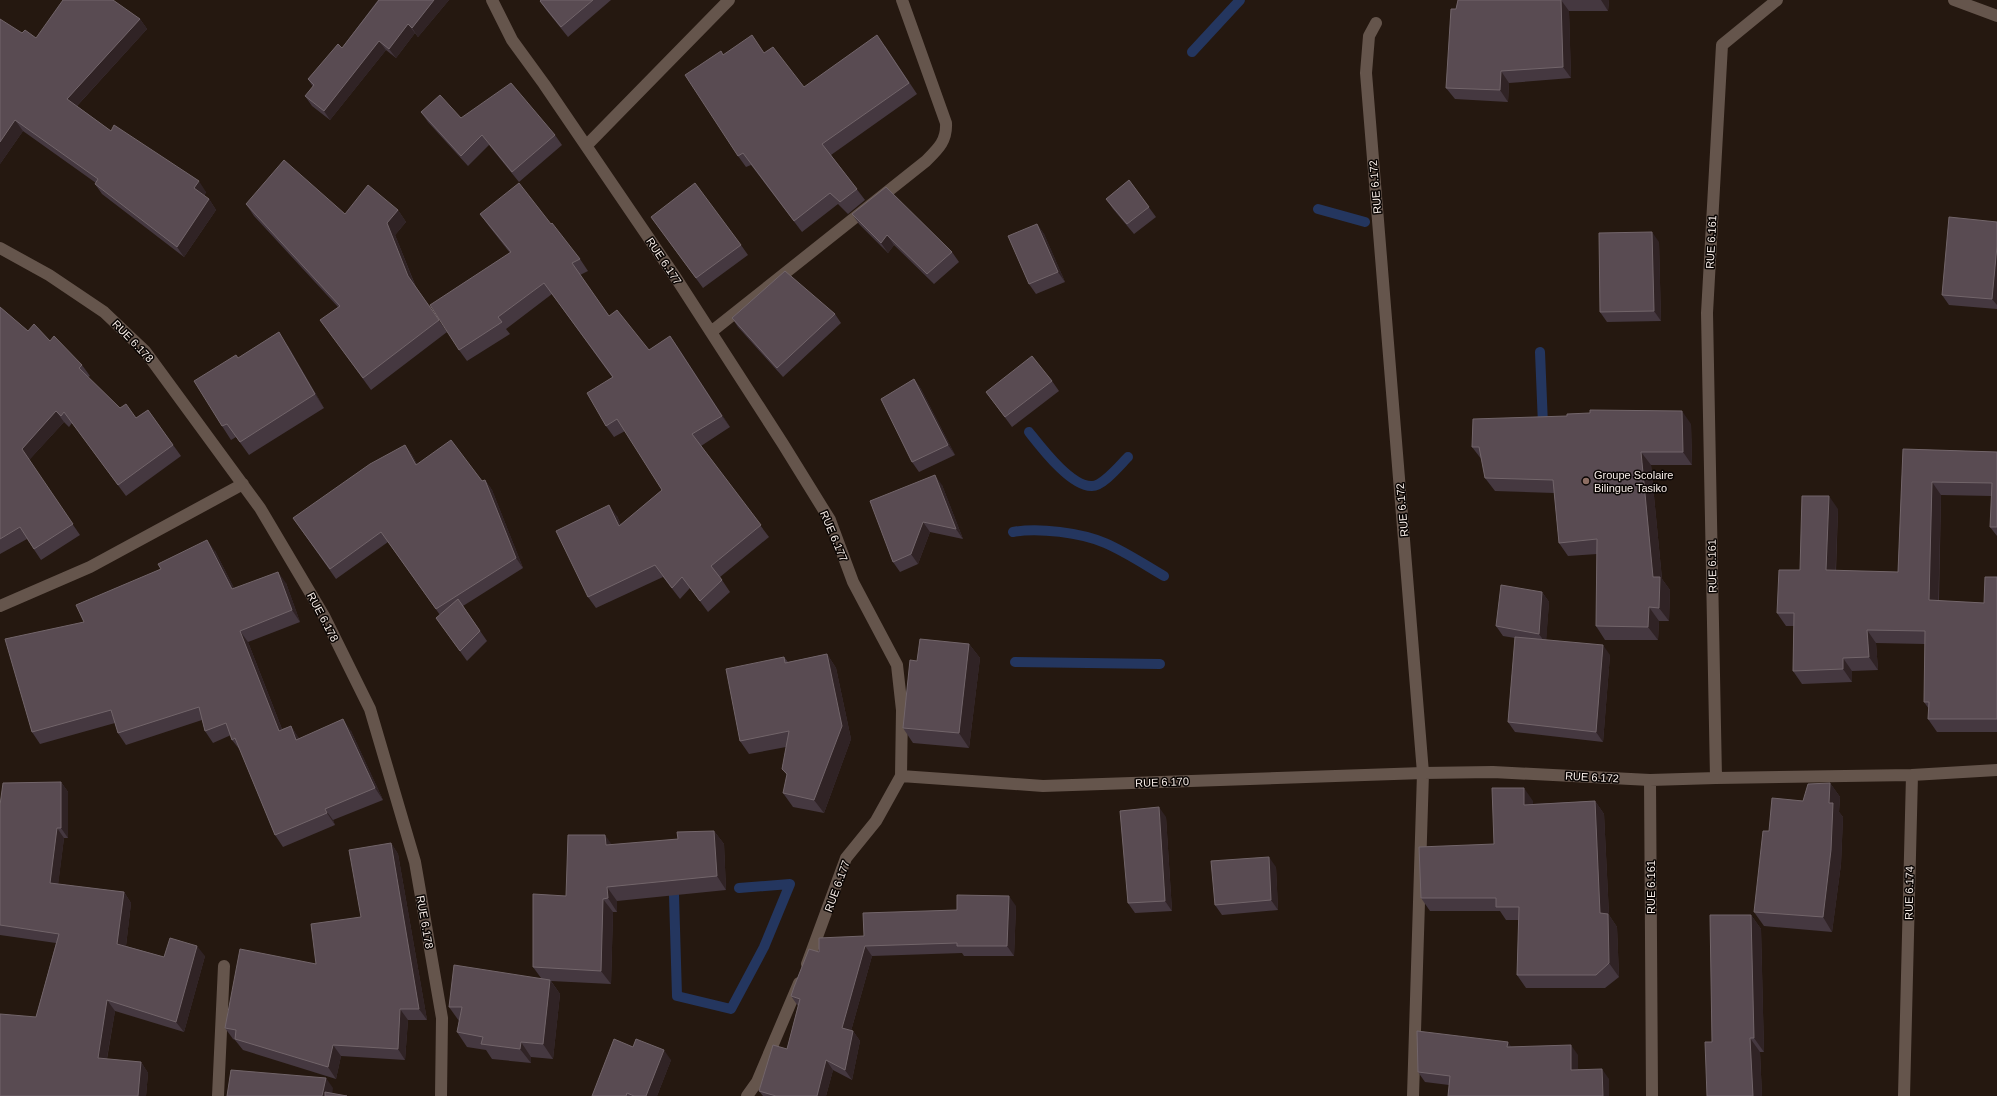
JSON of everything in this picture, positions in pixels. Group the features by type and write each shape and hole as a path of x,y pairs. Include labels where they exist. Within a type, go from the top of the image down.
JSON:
{"street":[{"name":"RUE 6.177","path":"492,0 512,40 586,146 711,332 830,520 853,582 897,665 902,710 901,776 876,821 846,858 818,936 757,1082 747,1096"},
{"path":"586,146 729,0"},
{"path":"711,332 926,161 942,144 946,133 946,123 902,0"},
{"name":"RUE 6.161","path":"1716,778 1707,313 1722,44 1777,0"},
{"path":"1954,0 1997,16"},
{"name":"RUE 6.172","path":"1376,23 1369,36 1366,73 1423,773 1493,772 1650,780"},
{"name":"RUE 6.178","path":"0,248 49,275 104,312 145,351 260,508 324,616 370,709 415,862 442,1018 441,1096"},
{"path":"0,606 90,567 243,484"},
{"path":"1650,780 1912,775 1997,770"},
{"path":"1413,1096 1423,773"},
{"name":"RUE 6.170","path":"901,776 1043,786 1423,773"},
{"name":"RUE 6.174","path":"1904,1096 1912,775"},
{"name":"RUE 6.161","path":"1650,780 1652,1096"},
{"path":"218,1096 224,966"}],"building":[{"path":"63,0 113,0 140,19 67,99 111,131 114,125 199,181 194,188 209,199 177,247 95,184 98,179 15,120 0,142 0,19 22,33 25,30 36,38"},
{"path":"379,0 434,0 412,28 408,24 389,49 379,41 324,111 305,96 314,85 308,79 338,44 342,48"},
{"path":"593,0 561,27 540,1"},
{"path":"1458,0 1561,0 1563,67 1501,71 1500,90 1446,88 1451,9 1456,9"},
{"path":"752,35 764,53 773,47 804,87 877,35 909,83 822,144 857,189 840,202 830,193 794,221 743,153 738,156 685,75 721,51 723,55"},
{"path":"511,83 555,135 512,172 482,135 461,156 421,112 440,95 461,118"},
{"path":"284,160 345,214 368,185 398,210 387,223 408,276 439,320 363,378 320,320 340,306 246,204"},
{"path":"1129,180 1149,207 1127,224 1106,199"},
{"path":"519,183 580,259 572,263 609,316 617,310 649,350 670,336 722,416 692,434 761,525 711,566 722,580 700,601 682,577 672,588 655,565 588,597 556,531 609,505 619,526 662,490 617,419 606,426 587,393 613,377 544,283 498,317 502,322 459,350 430,305 511,252 480,214"},
{"path":"695,183 741,245 696,278 651,217"},
{"path":"886,187 952,252 927,274 887,235 881,243 852,214"},
{"path":"1949,217 1997,222 1997,246 1992,299 1942,295"},
{"path":"1037,224 1058,272 1029,284 1008,236"},
{"path":"1652,232 1654,311 1600,312 1599,233"},
{"path":"785,271 835,314 777,368 732,318"},
{"path":"0,307 28,331 34,324 50,341 54,336 82,365 79,368 120,408 126,404 136,418 148,410 173,445 118,485 64,412 61,416 56,411 22,449 73,524 34,549 20,527 0,539"},
{"path":"279,332 315,394 240,442 227,424 222,426 194,381 236,355 238,358"},
{"path":"1032,356 1052,381 1005,417 986,392"},
{"path":"914,379 948,445 912,462 881,399"},
{"name":"Groupe Scolaire Bilingue Tasiko","path":"1590,410 1682,411 1683,452 1641,452 1653,577 1660,577 1659,608 1649,607 1648,627 1596,626 1597,539 1559,543 1553,480 1485,478 1479,447 1472,447 1473,419 1567,416 1567,414 1590,413"},
{"path":"451,440 482,481 485,480 516,558 436,609 381,532 330,569 293,518 370,464 405,445 416,465"},
{"path":"1903,449 1997,452 1997,527 1990,527 1992,483 1932,482 1929,600 1984,603 1985,577 1997,577 1997,719 1928,719 1929,702 1924,702 1925,631 1867,630 1869,657 1843,658 1843,669 1793,671 1794,613 1777,613 1779,570 1800,570 1802,496 1829,496 1826,570 1898,572"},
{"path":"935,475 956,529 923,522 911,554 893,562 870,501"},
{"path":"207,540 232,589 278,572 292,610 240,631 279,731 291,726 296,740 343,719 375,788 325,809 327,813 275,835 235,738 232,740 226,723 205,731 199,707 118,733 111,710 32,732 5,639 84,622 76,605 161,569 158,564"},
{"path":"1501,585 1542,592 1539,634 1496,626"},
{"path":"458,599 480,631 460,651 436,618"},
{"path":"1515,637 1603,645 1596,732 1508,722"},
{"path":"920,639 969,644 959,733 903,728 910,660 917,661"},
{"path":"827,654 842,726 814,800 783,793 787,774 782,769 789,731 740,741 726,669 784,657 785,663"},
{"path":"61,782 61,828 57,828 50,883 124,892 117,944 164,957 170,938 197,946 176,1022 107,1000 98,1058 141,1062 138,1096 0,1096 0,1014 36,1017 59,934 0,925 0,805 3,783"},
{"path":"1830,783 1829,803 1833,803 1831,850 1823,917 1754,912 1763,831 1769,831 1772,798 1803,801 1808,784"},
{"path":"1492,788 1524,788 1524,805 1595,801 1600,913 1608,914 1609,963 1596,975 1517,975 1519,907 1496,907 1496,898 1421,898 1419,847 1494,844"},
{"path":"1159,807 1165,901 1128,903 1120,811"},
{"path":"714,831 717,876 607,887 608,898 603,899 601,971 533,967 533,894 566,896 568,835 605,835 606,845 678,839 677,832"},
{"path":"391,843 419,1009 400,1009 398,1049 333,1045 328,1067 235,1039 236,1030 225,1028 240,949 316,964 311,924 361,917 349,850"},
{"path":"1269,857 1271,900 1215,905 1211,861"},
{"path":"957,895 1009,896 1007,946 957,946 957,943 865,946 842,1028 853,1031 845,1070 826,1060 817,1096 776,1096 759,1091 773,1045 787,1049 800,999 791,996 809,949 819,952 819,938 864,936 863,913 957,910"},
{"path":"1710,915 1751,915 1754,1038 1750,1038 1753,1096 1707,1096 1705,1042 1712,1042"},
{"path":"454,965 550,980 543,1044 521,1042 520,1049 481,1044 483,1037 457,1032 462,1007 449,1007"},
{"path":"1417,1031 1508,1042 1507,1047 1571,1045 1571,1070 1602,1069 1603,1096 1448,1096 1450,1076 1418,1072"},
{"path":"614,1039 633,1047 636,1039 664,1050 646,1096 634,1096 627,1093 626,1096 592,1096"},
{"path":"231,1070 326,1078 322,1096 227,1096"},
{"path":"325,1092 347,1096 325,1096"}],"waterway":[{"path":"1192,52 1240,0"},
{"path":"1318,209 1365,222"},
{"path":"1540,352 1543,425"},
{"path":"1029,432 1057,465 1075,480 1084,485 1092,486 1101,483 1128,457"},
{"path":"1013,532 1035,530 1060,532 1095,539 1120,550 1164,576"},
{"path":"1015,662 1160,664"},
{"path":"674,895 677,996 731,1009 764,947 790,884 739,888"}],"place":[{"name":"Groupe Scolaire Bilingue Tasiko","path":"1586,481"}]}
